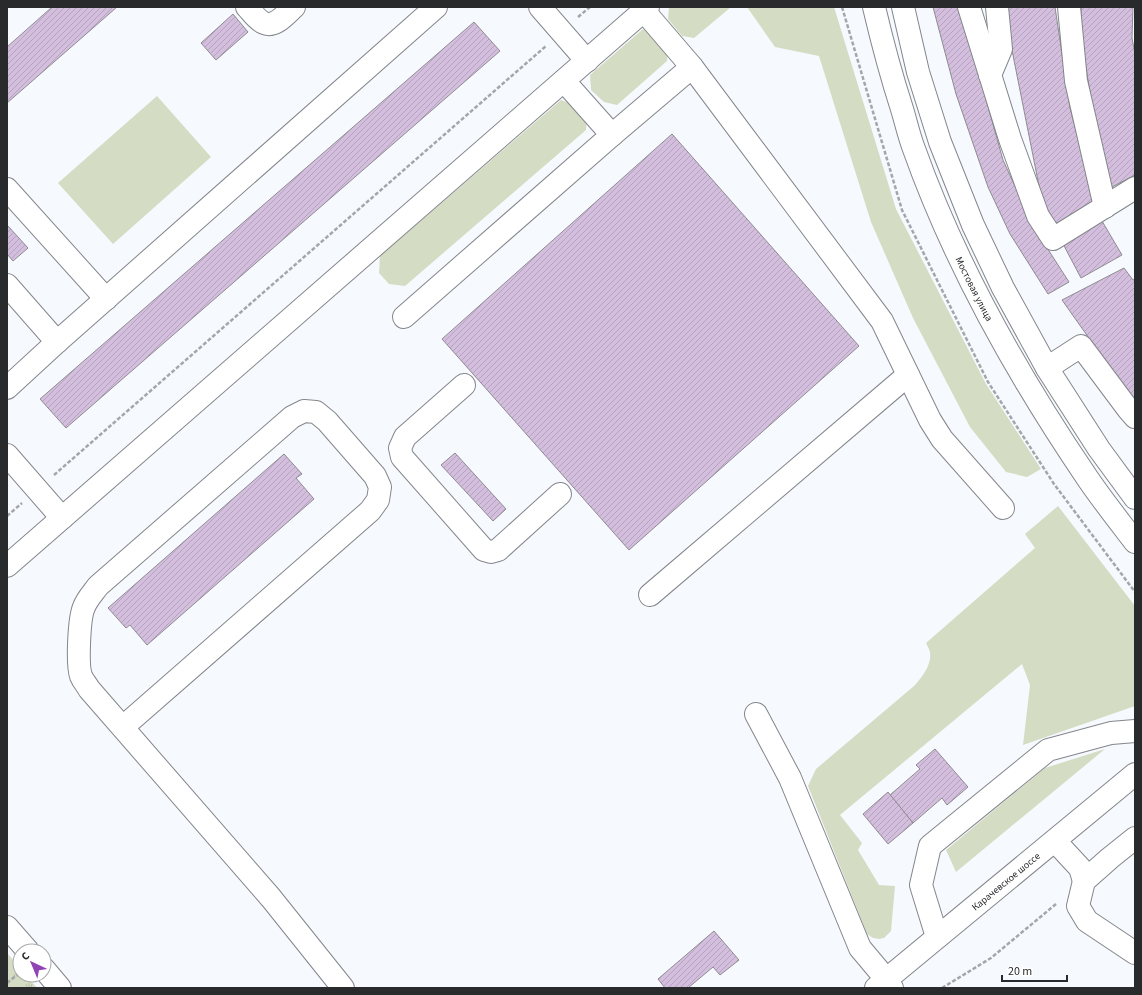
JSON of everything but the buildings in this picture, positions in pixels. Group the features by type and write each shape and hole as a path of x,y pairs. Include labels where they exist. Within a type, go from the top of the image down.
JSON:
{"main road":[{"path":"247,7 263,23 270,24 278,22 294,7"},
{"path":"540,7 587,60"},
{"name":"Мостовая улица","path":"874,7 891,74 913,148 942,222 974,289 1011,358 1042,408 1089,480 1135,542"},
{"path":"903,7 918,72 943,149 974,225 1003,288 1048,368 1099,449 1135,498"},
{"path":"969,7 1010,139 1038,216 1053,239 1135,188"},
{"path":"990,75 1001,49 996,7"},
{"path":"1069,7 1076,81 1105,207"},
{"path":"7,566 646,9 692,67 882,321 930,420 942,439 1003,508"},
{"path":"7,388 428,10"},
{"path":"404,317 692,67"},
{"path":"564,81 612,135"},
{"path":"7,189 106,299"},
{"path":"7,285 57,342"},
{"path":"1048,368 1081,346 1128,409 1135,416"},
{"path":"650,595 908,375"},
{"path":"464,384 405,437 400,448 402,457 407,463 484,550 491,552 498,550 560,494"},
{"path":"122,727 370,511 378,500 380,487 375,476 327,421 316,412 304,411 292,417 104,581 88,598 83,608 79,657 80,676 89,689 122,727 271,898 343,988"},
{"path":"11,467 38,490 62,518"},
{"path":"756,714 790,778 860,948 884,985"},
{"path":"937,937 921,885 930,846 1048,750 1111,733 1135,731"},
{"name":"Карачевское шоссе","path":"884,985 937,937 1135,774"},
{"path":"1084,881 1135,838"},
{"path":"1055,841 1080,868 1084,881 1078,906 1087,921 1135,953"},
{"path":"7,927 21,943"},
{"path":"52,978 60,988"}],"path":[{"path":"38,490 590,7"},
{"path":"942,988 991,958 1084,881"}],"green space":[{"path":"669,7 731,7 694,38 682,36 668,19"},
{"path":"747,7 834,7 896,209 986,384 1041,469 1027,477 1006,472 970,427 913,318 871,222 819,56 775,47"},
{"path":"643,29 652,33 668,50 667,61 617,105 604,102 591,90 590,75"},
{"path":"157,96 211,157 113,244 58,183"},
{"path":"561,100 576,105 587,118 586,130 405,286 389,284 379,273 380,256"},
{"path":"1058,506 1135,606 1135,706 1023,745 1030,685 1022,664 840,815 862,843 858,850 879,885 895,886 891,931 884,938 873,938 867,934 808,786 816,769 914,686 928,666 930,652 926,643 1035,548 1025,534"},
{"path":"1105,749 956,872 946,850 1045,768"},
{"path":"7,953 12,959 12,983 33,983 37,988 7,988"}]}
